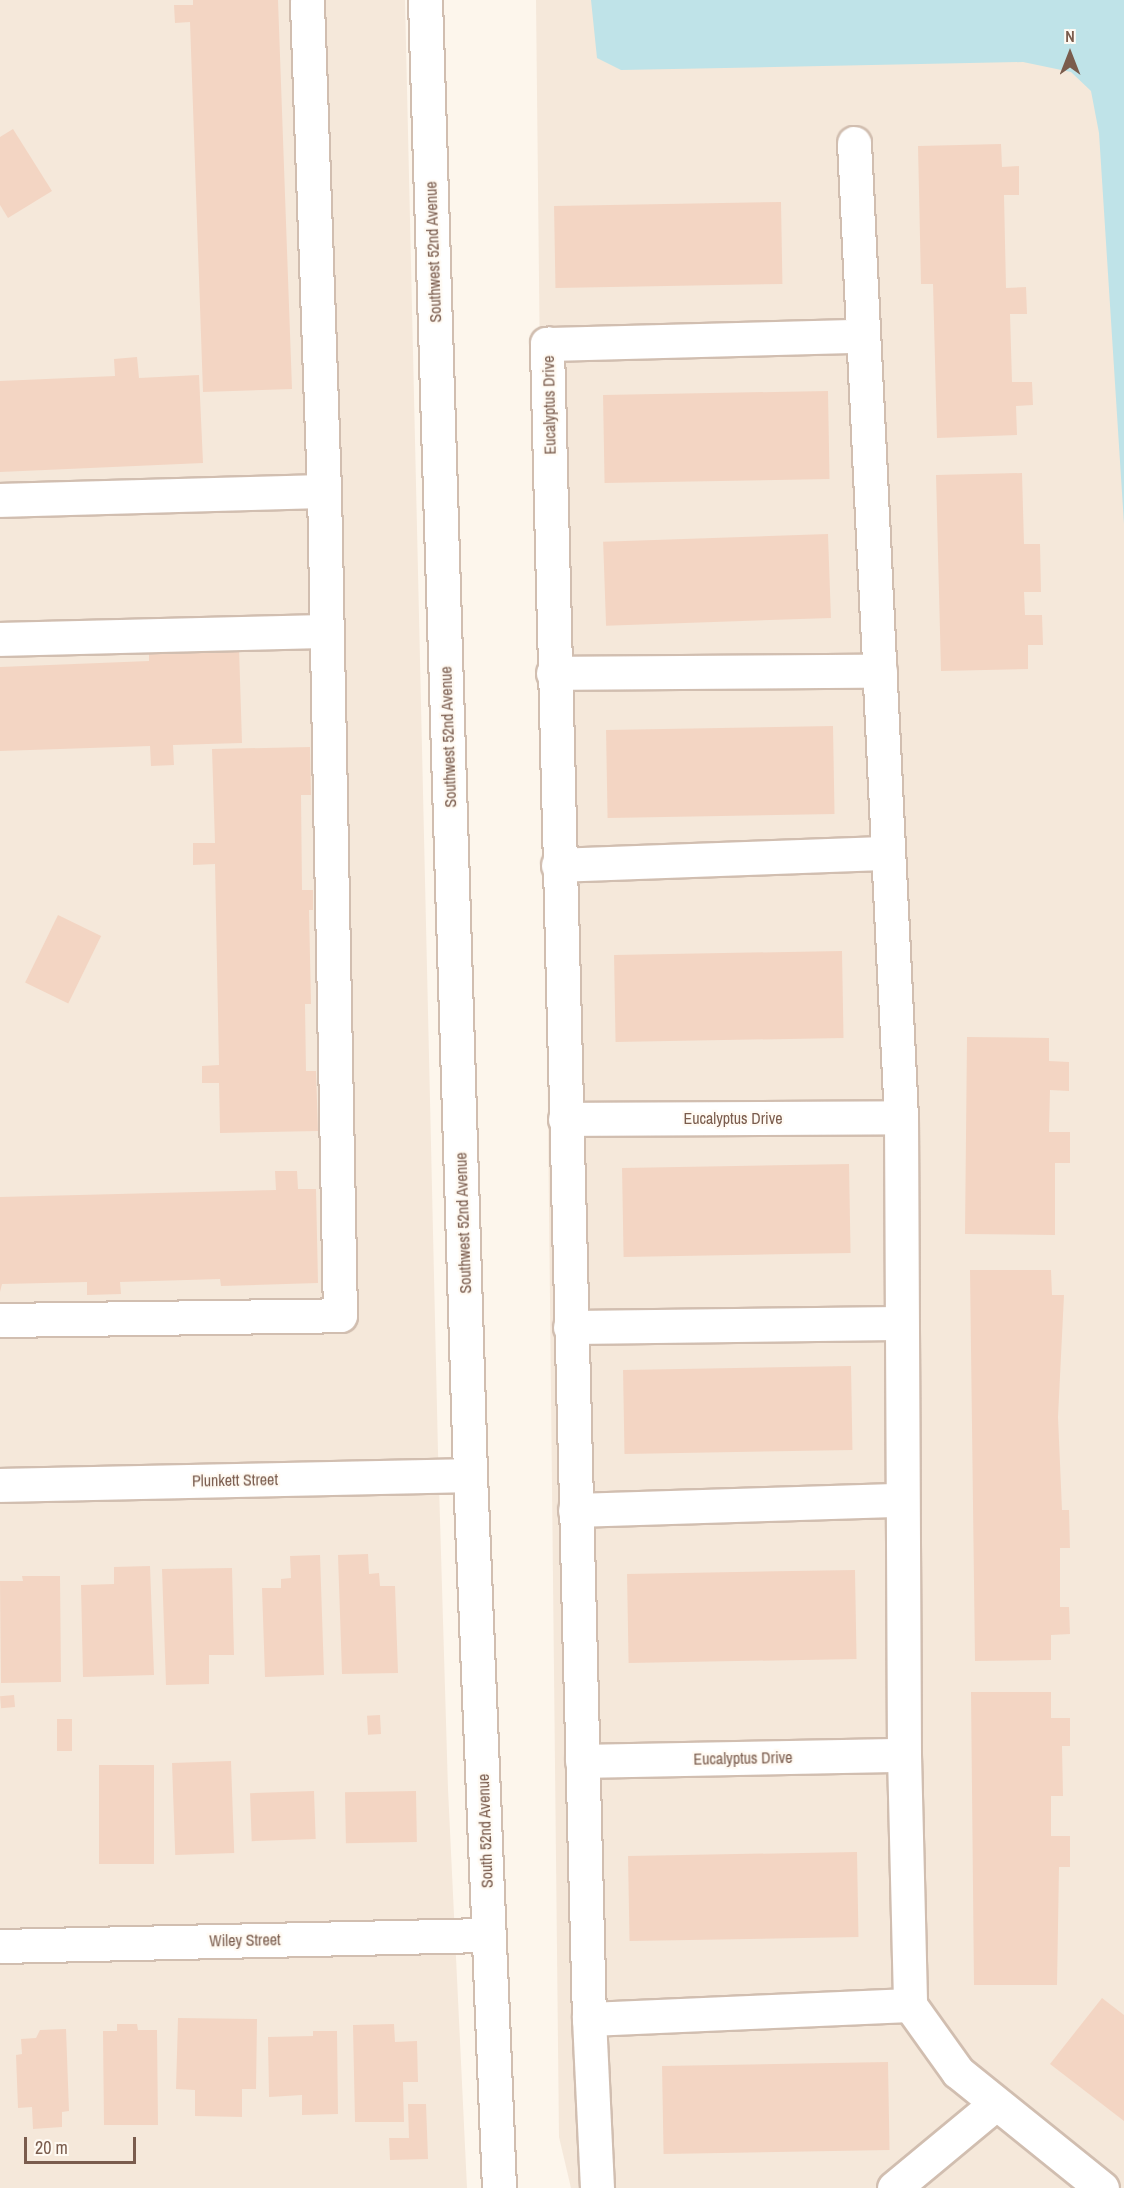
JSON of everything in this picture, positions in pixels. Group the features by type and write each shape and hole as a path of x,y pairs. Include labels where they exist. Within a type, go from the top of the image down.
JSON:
{"street":[{"path":"0,1320 340,1315 324,491 307,0"},
{"name":"Southwest 52nd Avenue","path":"425,0 470,1475"},
{"path":"854,143 900,1117 904,1755 909,2005 958,2072 1102,2188"},
{"name":"Eucalyptus Drive","path":"597,2188 588,2019 553,673 547,344 863,336"},
{"path":"0,500 324,491"},
{"path":"0,639 327,631"},
{"path":"553,673 880,671"},
{"path":"558,865 887,853"},
{"name":"Eucalyptus Drive","path":"565,1119 900,1117"},
{"path":"570,1327 901,1323"},
{"name":"Plunkett Street","path":"0,1485 470,1475"},
{"name":"South 52nd Avenue","path":"470,1475 499,2188"},
{"path":"575,1510 902,1500"},
{"name":"Eucalyptus Drive","path":"582,1761 904,1755"},
{"name":"Wiley Street","path":"0,1946 489,1935"},
{"path":"588,2019 909,2005"},
{"path":"894,2188 995,2104"}],"shaded area":[{"path":"0,0 405,0 438,1452 448,1789 467,2188 0,2188"},
{"path":"536,0 1124,0 1124,2188 571,2188 559,2137"}],"water":[{"path":"591,0 1124,0 1124,524 1099,133 1091,91 1071,72 1023,62 621,70 597,58"}],"building":[{"path":"193,0 278,0 292,389 203,392 190,22 175,23 174,5 193,5"},
{"path":"13,129 52,191 8,218 0,205 0,137"},
{"path":"1001,144 1002,167 1019,166 1019,195 1004,195 1006,288 1026,287 1027,314 1010,314 1012,382 1032,382 1033,405 1016,406 1017,435 937,438 933,284 921,284 918,146"},
{"path":"781,202 782,284 555,288 554,206"},
{"path":"137,357 139,378 199,375 203,463 0,472 0,381 115,376 114,359"},
{"path":"828,391 830,479 605,483 603,395"},
{"path":"1022,473 1024,544 1040,544 1041,592 1024,592 1025,615 1042,615 1043,645 1028,645 1028,669 941,671 936,475"},
{"path":"828,534 831,618 606,626 603,542"},
{"path":"239,648 242,743 173,745 174,765 151,766 150,746 0,751 0,667 149,661 149,651"},
{"path":"833,726 835,814 608,818 606,730"},
{"path":"310,747 311,795 301,795 302,890 313,890 313,910 309,910 311,1004 305,1004 306,1071 316,1071 318,1131 220,1133 219,1083 202,1083 202,1066 219,1065 215,864 193,865 193,843 215,843 212,749"},
{"path":"58,915 101,936 68,1003 25,982"},
{"path":"842,951 844,1038 616,1042 614,955"},
{"path":"967,1037 1049,1038 1049,1061 1069,1062 1069,1091 1050,1090 1049,1132 1070,1132 1070,1163 1055,1163 1055,1235 965,1234"},
{"path":"849,1164 851,1253 624,1257 622,1168"},
{"path":"275,1171 297,1171 298,1189 316,1189 318,1283 221,1286 220,1279 120,1282 121,1294 87,1295 87,1282 2,1284 0,1292 0,1197 276,1190"},
{"path":"970,1270 1051,1270 1052,1295 1064,1295 1058,1417 1062,1510 1069,1510 1070,1548 1060,1548 1060,1607 1069,1607 1070,1634 1051,1635 1051,1660 975,1661"},
{"path":"851,1366 852,1450 625,1454 623,1370"},
{"path":"368,1554 369,1574 379,1573 380,1586 395,1586 398,1673 342,1674 338,1555"},
{"path":"320,1555 324,1675 265,1677 262,1588 281,1588 281,1579 291,1578 290,1556"},
{"path":"150,1566 154,1675 83,1677 81,1585 114,1584 114,1567"},
{"path":"232,1568 234,1655 209,1655 209,1684 166,1685 162,1569"},
{"path":"855,1570 857,1659 629,1663 627,1574"},
{"path":"22,1576 60,1576 61,1682 1,1683 0,1581 23,1581"},
{"path":"971,1692 1051,1692 1051,1718 1070,1718 1070,1746 1062,1746 1063,1796 1051,1796 1051,1836 1070,1836 1070,1867 1059,1867 1057,1985 974,1985"},
{"path":"14,1695 15,1707 1,1708 0,1696"},
{"path":"380,1715 381,1734 368,1735 367,1716"},
{"path":"57,1719 72,1719 72,1751 57,1751"},
{"path":"231,1761 234,1853 175,1855 172,1763"},
{"path":"99,1765 154,1765 154,1864 99,1864"},
{"path":"314,1791 316,1839 252,1841 250,1793"},
{"path":"416,1791 417,1842 346,1843 345,1792"},
{"path":"857,1852 858,1937 630,1941 628,1856"},
{"path":"1102,1998 1124,2015 1124,2121 1050,2064"},
{"path":"178,2018 257,2019 256,2089 242,2089 242,2117 195,2116 195,2090 176,2089"},
{"path":"117,2024 137,2024 138,2030 157,2030 158,2125 104,2125 103,2031 117,2031"},
{"path":"394,2024 395,2042 417,2041 418,2082 403,2082 404,2122 355,2122 353,2025"},
{"path":"66,2029 69,2111 62,2112 62,2127 33,2129 32,2107 18,2108 16,2055 22,2054 21,2039 36,2038 40,2030"},
{"path":"313,2031 337,2031 338,2114 302,2115 302,2095 269,2097 268,2037 313,2036"},
{"path":"888,2062 890,2150 664,2154 662,2066"},
{"path":"408,2104 426,2104 428,2159 390,2160 389,2138 409,2138"}]}
